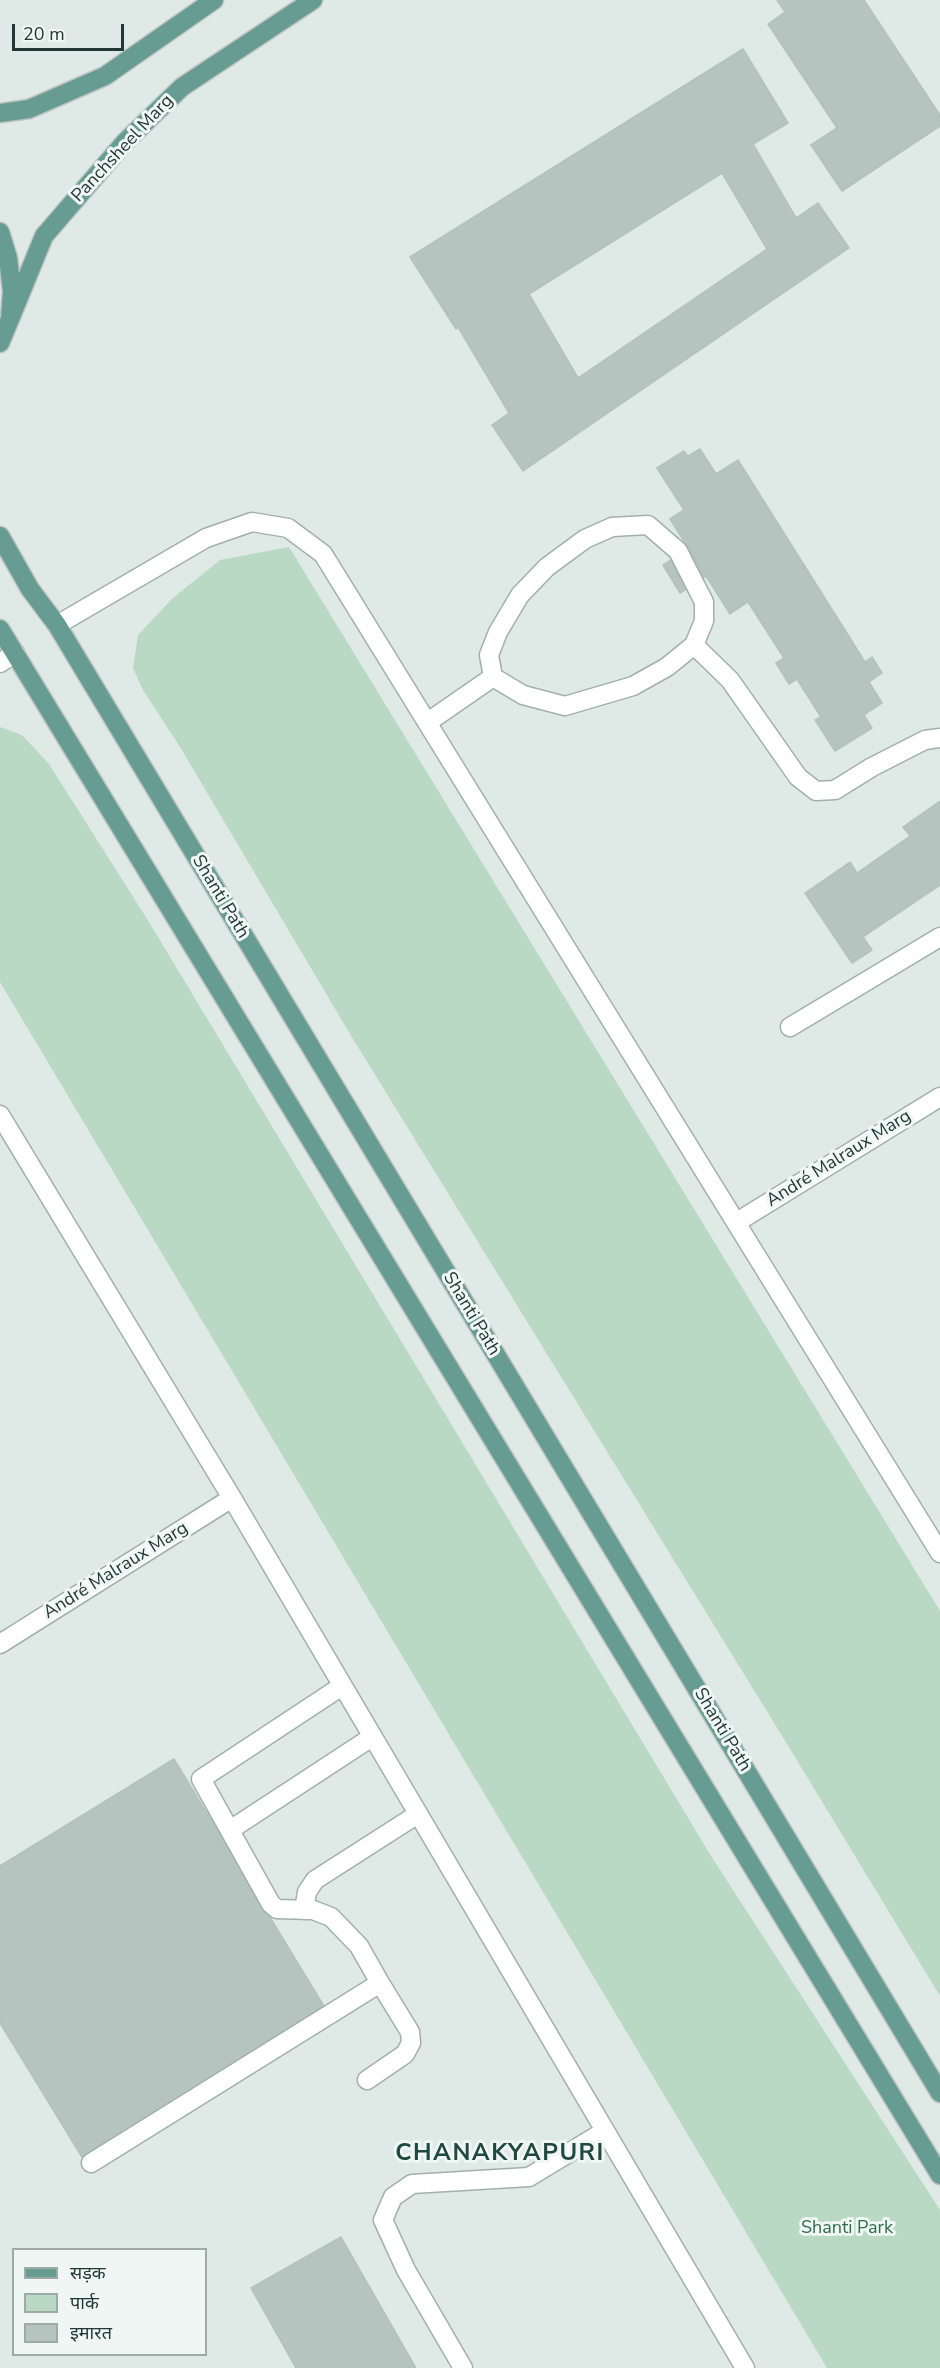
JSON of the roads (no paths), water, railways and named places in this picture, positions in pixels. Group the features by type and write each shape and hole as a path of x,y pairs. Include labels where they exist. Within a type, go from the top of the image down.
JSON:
{"main road":[{"path":"0,113 29,110 105,76 214,0"},
{"name":"Panchsheel Marg","path":"0,343 44,236 125,142 182,87 313,0"},
{"path":"0,232 8,258 12,291 10,319"},
{"name":"Shanti Path","path":"0,536 30,589 57,625 940,2093"},
{"path":"0,629 7,658 940,2175"}],"street":[{"path":"57,625 206,538 252,522 288,528 323,554 940,1553"},
{"path":"648,525 678,551 704,602 704,621 694,645 667,667 633,687 565,706 524,695 494,677 489,655 498,632 520,596 547,567 585,539 612,527 648,525"},
{"path":"694,645 730,681 798,777 816,791 835,790 872,767 925,740 940,738"},
{"path":"428,722 494,677"},
{"path":"790,1027 940,937"},
{"name":"André Malraux Marg","path":"737,1222 940,1096"},
{"path":"0,1115 232,1498 745,2368"},
{"name":"André Malraux Marg","path":"0,1644 232,1498"},
{"path":"342,1686 201,1779 271,1904 277,1909 313,1911 331,1917 359,1946 410,2032 411,2043 405,2054 367,2080"},
{"path":"230,1830 372,1737"},
{"path":"304,1910 307,1892 315,1880 418,1814"},
{"path":"91,2163 380,1983"},
{"path":"463,2368 406,2270 384,2220 393,2197 412,2184 529,2177 605,2131"}],"district":[{"name":"CHANAKYAPURI","path":"500,2154"}],"park label":[{"name":"Shanti Park","path":"847,2229"}]}
